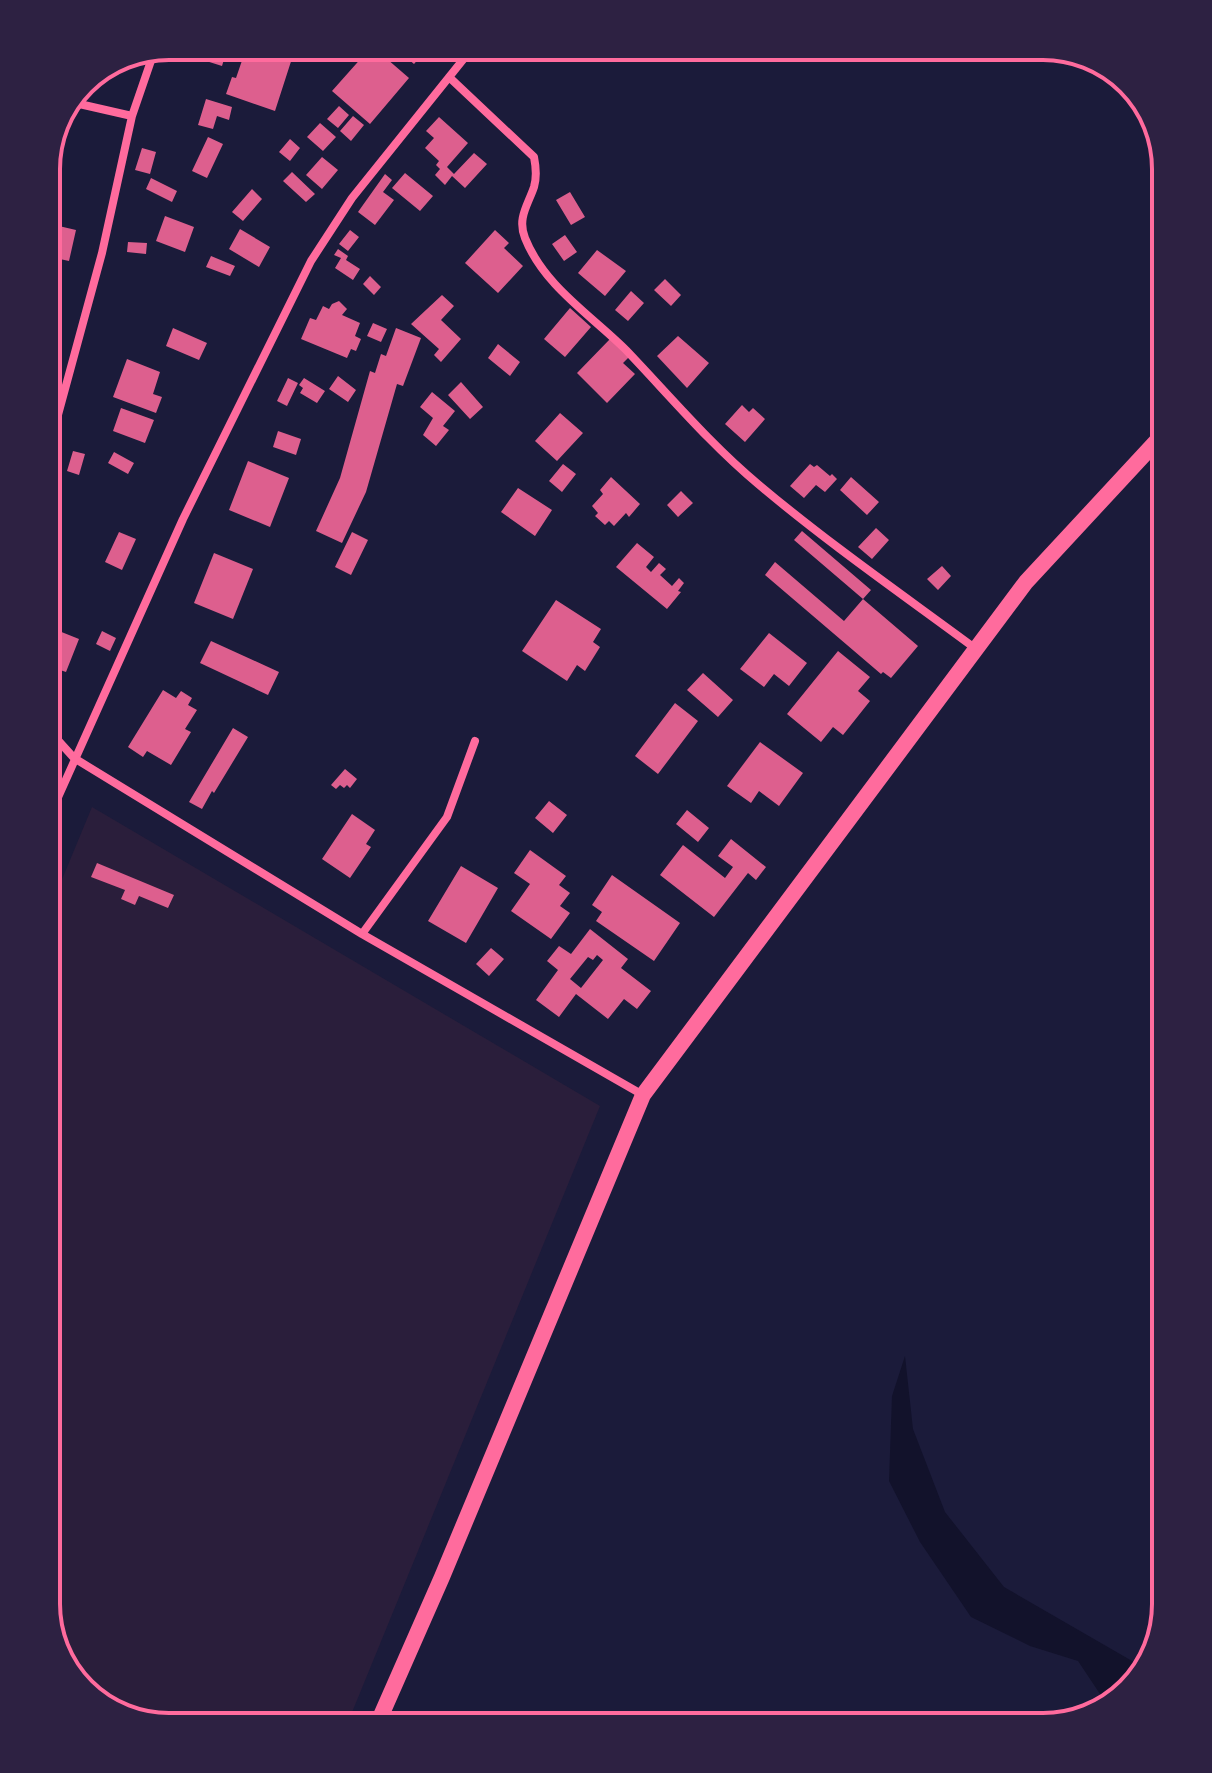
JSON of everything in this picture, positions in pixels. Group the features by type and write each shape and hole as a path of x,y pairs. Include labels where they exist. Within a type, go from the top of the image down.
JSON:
{"main road":[{"path":"382,1713 643,1095 1026,582 1152,446"}],"street":[{"path":"60,791 183,519 311,261 352,198 463,60"},
{"path":"60,408 102,253 132,116 151,62"},
{"path":"449,77 534,157 534,185 521,214 524,236 537,261 561,291 623,348 756,483 976,649"},
{"path":"82,105 132,116"},
{"path":"362,934 447,817 475,741"},
{"path":"60,742 74,758 362,934 643,1095"}],"shaded area":[{"path":"92,807 600,1106 352,1713 162,1713 127,1705 92,1681 68,1646 60,1604 60,884","holes":["97,864 173,896 169,908 139,896 135,905 122,900 125,890 92,877"]},
{"path":"905,1356 913,1429 945,1512 1004,1587 1134,1662 1109,1690 1101,1695 1078,1661 1030,1646 971,1617 920,1542 889,1481 892,1396"}],"building":[{"path":"203,60 224,60 222,66"},
{"path":"242,60 291,60 275,111 226,94 232,77 236,78"},
{"path":"360,60 388,60 409,78 370,124 332,91"},
{"path":"206,99 232,107 229,120 217,116 213,129 198,125"},
{"path":"339,106 349,115 338,128 327,119"},
{"path":"353,116 364,125 351,141 340,131"},
{"path":"439,117 468,143 447,167 454,174 474,153 487,164 465,188 452,176 445,185 435,175 440,169 436,165 439,161 425,148 434,138 426,131"},
{"path":"320,123 336,137 323,151 307,137"},
{"path":"208,137 223,144 207,178 192,171"},
{"path":"290,139 300,148 290,161 279,152"},
{"path":"142,148 156,152 150,174 135,170"},
{"path":"322,157 338,170 322,189 306,175"},
{"path":"292,172 315,194 306,202 283,181"},
{"path":"405,173 433,196 420,211 392,188"},
{"path":"385,174 392,180 383,192 394,200 375,225 358,212"},
{"path":"151,178 177,191 172,202 146,189"},
{"path":"252,189 262,199 243,221 232,212"},
{"path":"570,192 585,217 571,225 556,200"},
{"path":"165,216 194,227 185,252 156,241"},
{"path":"60,226 76,230 69,261 60,259"},
{"path":"240,229 270,247 259,267 229,249"},
{"path":"350,230 359,237 348,251 339,244"},
{"path":"495,230 509,243 504,248 523,266 498,293 465,263"},
{"path":"565,235 577,252 564,261 552,244"},
{"path":"128,242 147,243 146,254 127,252"},
{"path":"338,249 348,256 346,260 360,269 353,280 335,268 341,258 334,255"},
{"path":"597,250 626,271 605,296 578,273"},
{"path":"211,256 235,266 230,276 206,267"},
{"path":"370,276 381,287 374,295 363,284"},
{"path":"665,279 681,295 671,306 654,290"},
{"path":"631,291 644,303 628,321 615,310"},
{"path":"442,295 454,306 441,320 461,339 441,362 434,355 439,349 411,324"},
{"path":"339,301 347,309 342,315 360,323 355,336 361,339 356,351 351,349 347,358 301,339 310,318 316,320 323,306 329,309"},
{"path":"570,308 591,327 565,357 544,339"},
{"path":"373,323 387,329 381,342 367,336"},
{"path":"173,328 207,343 199,360 166,346"},
{"path":"396,328 421,338 403,386 397,384 366,492 342,543 316,531 340,478 370,371 375,373 381,354 386,356"},
{"path":"678,336 709,363 687,388 657,356"},
{"path":"610,339 629,357 623,363 635,374 607,403 577,373"},
{"path":"498,344 520,362 510,376 488,358"},
{"path":"127,359 160,372 153,394 162,397 156,413 113,397"},
{"path":"338,376 356,390 348,402 329,389"},
{"path":"288,378 298,383 287,406 277,401"},
{"path":"304,378 325,391 317,403 300,393 303,388 299,385"},
{"path":"461,382 483,407 470,419 448,395"},
{"path":"432,392 455,411 443,426 449,430 436,446 423,435 433,418 420,407"},
{"path":"742,405 749,412 753,408 765,419 745,442 725,424"},
{"path":"121,408 154,420 145,443 113,431"},
{"path":"560,413 583,433 557,461 535,441"},
{"path":"278,431 301,439 296,455 273,447"},
{"path":"73,451 85,454 79,475 67,471"},
{"path":"114,452 134,463 128,474 108,463"},
{"path":"248,461 289,478 270,527 229,510"},
{"path":"563,464 576,474 562,492 549,481"},
{"path":"810,464 814,467 817,465 837,479 825,492 816,485 804,498 790,486"},
{"path":"611,477 640,504 629,517 626,513 614,526 609,521 605,525 595,516 598,513 592,506 603,494 600,490"},
{"path":"851,477 879,502 867,515 840,490"},
{"path":"518,488 552,510 535,536 501,512"},
{"path":"681,491 693,503 678,517 667,505"},
{"path":"876,528 889,540 872,559 858,547"},
{"path":"802,531 871,590 863,599 794,540"},
{"path":"119,532 136,539 122,570 105,562"},
{"path":"352,532 368,540 351,575 335,567"},
{"path":"637,543 654,557 646,567 651,572 659,563 666,569 660,575 672,586 679,578 684,583 678,591 681,592 667,609 616,567"},
{"path":"214,553 253,569 233,619 194,603"},
{"path":"775,562 844,621 863,599 918,646 891,678 883,672 881,674 765,575"},
{"path":"942,566 951,576 938,590 927,579"},
{"path":"556,600 601,629 593,642 600,647 585,671 577,665 567,681 522,651"},
{"path":"60,631 79,639 66,672 60,670"},
{"path":"102,631 116,638 110,651 96,644"},
{"path":"769,633 807,663 789,686 774,674 764,687 740,669"},
{"path":"211,641 279,672 268,695 200,663"},
{"path":"838,651 870,677 858,691 870,701 843,735 833,727 821,742 787,714"},
{"path":"703,673 733,700 718,717 687,690"},
{"path":"163,690 176,698 181,691 192,698 188,705 197,710 185,729 191,732 171,765 147,751 143,757 128,747"},
{"path":"675,703 698,721 658,774 635,756"},
{"path":"233,728 248,737 202,809 189,802"},
{"path":"760,742 803,773 779,806 759,791 751,803 727,786"},
{"path":"345,769 357,779 350,788 340,785 336,789 331,785"},
{"path":"549,801 567,815 553,833 535,818"},
{"path":"687,810 709,828 698,842 676,824"},
{"path":"352,814 375,830 366,844 371,847 350,878 322,859"},
{"path":"731,839 766,867 756,880 748,873 714,917 660,875 683,845 725,878 733,867 718,856"},
{"path":"530,850 566,876 559,885 570,893 560,906 570,913 551,939 511,911 530,884 514,873"},
{"path":"97,863 174,895 168,908 139,896 135,905 121,899 125,890 91,877"},
{"path":"461,866 498,888 466,943 428,921"},
{"path":"612,875 680,923 654,961 596,921 602,912 592,905"},
{"path":"590,929 628,959 621,968 651,991 637,1009 624,999 608,1019 576,994 559,1017 536,1000 558,970 547,961 559,946 571,954","holes":["597,955 603,960 581,988 570,979 588,957 593,960"]},
{"path":"491,948 504,959 489,976 476,964"}]}
